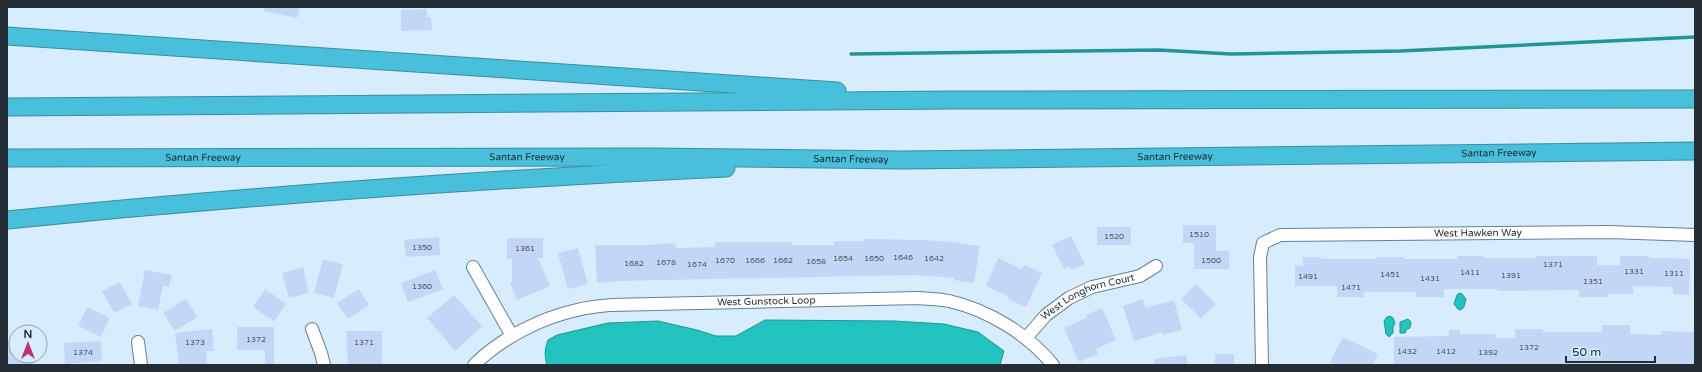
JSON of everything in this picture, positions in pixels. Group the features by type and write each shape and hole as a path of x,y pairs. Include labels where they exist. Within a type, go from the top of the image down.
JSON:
{"highway":[{"path":"7,36 777,86 955,100"},
{"path":"7,107 955,100 1691,99"},
{"name":"Santan Freeway","path":"7,158 650,156 902,160 1695,151"},
{"path":"1510,152 1695,163"},
{"path":"7,220 423,184 902,160"}],"street":[{"name":"West Hawken Way","path":"1262,365 1260,257 1263,243 1280,235 1609,232 1695,235"},
{"name":"West Longhorn Court","path":"1026,338 1046,315 1069,298 1092,287 1140,276 1156,266"},
{"path":"473,267 512,336"},
{"name":"West Gunstock Loop","path":"474,365 481,358 512,336 553,316 578,309 611,305 918,298 949,301 988,314 1026,338 1053,365"},
{"path":"312,329 324,365"},
{"path":"138,342 141,365"}],"shaded area":[{"path":"1459,293 1466,299 1464,307 1461,310 1454,304"},
{"path":"1390,316 1393,318 1395,323 1393,333 1389,337 1386,334 1384,321"},
{"path":"1408,319 1411,322 1410,328 1407,329 1405,333 1400,333 1400,322"},
{"path":"765,320 894,321 944,324 978,332 1004,351 1000,365 547,365 545,358 548,340 557,335 608,323 658,321 716,336 736,336"}],"building":[{"path":"265,7 300,7 297,18 264,11"},
{"path":"427,9 427,17 431,17 432,30 401,31 401,10"},
{"path":"1183,225 1216,225 1216,251 1229,251 1229,269 1194,269 1194,243 1183,243"},
{"path":"1097,227 1131,227 1131,245 1097,245"},
{"path":"1071,236 1085,264 1072,270 1070,266 1064,269 1052,245"},
{"path":"439,237 440,255 406,257 404,240"},
{"path":"507,238 543,238 543,258 538,258 550,286 517,300 510,283 512,282 512,259 507,259"},
{"path":"864,239 926,240 980,246 974,283 954,280 954,278 914,275 617,281 597,283 595,245 655,245 675,243 676,248 715,247 715,242 792,242 792,245 834,245 834,241 864,241"},
{"path":"578,248 588,284 568,289 558,253"},
{"path":"1457,256 1483,256 1483,258 1536,258 1536,256 1597,256 1597,265 1620,265 1620,256 1649,256 1649,258 1690,259 1689,295 1673,294 1673,287 1633,286 1634,294 1608,294 1608,297 1579,297 1579,290 1497,291 1497,289 1444,289 1444,297 1416,297 1416,292 1364,292 1364,297 1337,297 1337,286 1295,286 1295,266 1303,266 1303,257 1321,257 1321,259 1376,259 1376,257 1404,257 1404,259 1457,259"},
{"path":"998,258 1022,269 1024,265 1042,273 1026,307 1008,299 1009,297 986,286"},
{"path":"323,259 343,264 334,298 314,293"},
{"path":"303,267 309,293 289,298 282,273"},
{"path":"145,270 172,275 169,287 163,286 158,310 138,306"},
{"path":"435,270 443,289 408,302 401,283"},
{"path":"120,282 132,304 114,313 102,291"},
{"path":"1196,284 1216,304 1201,318 1181,299"},
{"path":"265,289 286,304 274,321 253,307"},
{"path":"359,289 369,305 348,319 337,303"},
{"path":"454,295 482,326 455,351 427,318"},
{"path":"186,299 197,317 175,331 163,313"},
{"path":"1143,299 1145,308 1174,300 1182,330 1163,335 1162,332 1134,341 1123,306"},
{"path":"87,307 110,318 101,337 78,326"},
{"path":"1102,308 1116,340 1096,349 1098,354 1079,362 1064,328 1087,318 1086,315"},
{"path":"1602,325 1630,325 1630,334 1661,335 1662,331 1695,332 1695,365 1394,365 1394,337 1449,336 1449,330 1460,330 1460,334 1495,334 1495,338 1515,338 1515,329 1543,329 1543,332 1602,332"},
{"path":"237,327 274,327 274,365 265,365 265,350 237,350"},
{"path":"212,329 214,351 206,351 207,365 179,365 175,333"},
{"path":"346,331 382,331 382,365 348,365"},
{"path":"1343,337 1378,354 1373,365 1337,365 1330,362"},
{"path":"101,341 102,361 65,364 64,343"},
{"path":"7,347 8,364 34,365 7,365"},
{"path":"1215,354 1234,354 1234,365 1215,365"},
{"path":"1186,355 1188,365 1154,365 1154,359"}],"waterway":[{"path":"851,54 1159,50 1231,54 1400,51 1695,37"}]}
